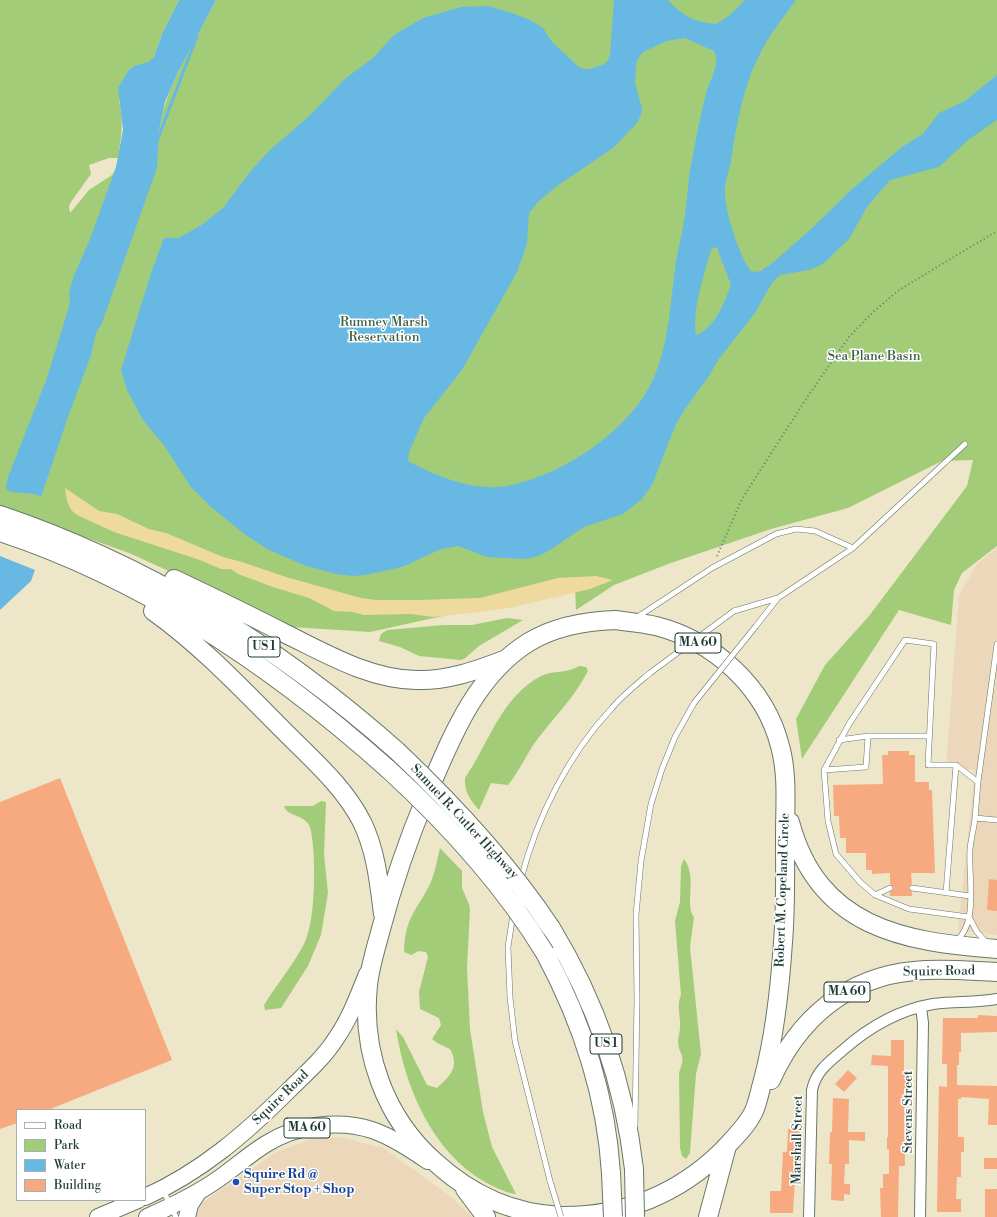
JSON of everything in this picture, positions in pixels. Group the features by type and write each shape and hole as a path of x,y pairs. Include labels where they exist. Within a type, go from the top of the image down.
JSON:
{"highway":[{"name":"Samuel R. Cutler Highway","path":"0,515 45,540 115,570 180,595 265,648 340,704 397,751 433,786 481,837 525,890 551,928 585,991 608,1047 624,1104 634,1170 635,1217"},
{"name":"Samuel R. Cutler Highway","path":"0,532 45,540"},
{"name":"Samuel R. Cutler Highway","path":"115,570 265,669 323,713 388,769 430,809 477,860 520,914 545,953 569,1000 590,1056 604,1113 612,1173 613,1217"},
{"path":"115,570 155,570 347,663 385,676 414,680 446,678 480,669 510,657"},
{"path":"115,570 204,651 346,796 362,824 374,853 384,919"},
{"name":"Robert M. Copeland Circle","path":"600,621 630,622 659,627 697,642 717,655 738,674 757,697 775,730 782,752 786,789 785,909 778,994 771,1045 754,1110 727,1146 704,1168 672,1190 629,1208 600,1214 558,1216 522,1210 492,1200 455,1179 427,1155 405,1130 390,1105 377,1075 370,1047 367,1022 368,991 373,960 384,919 410,838 453,736 479,692 510,657 535,639 570,626 600,621"},
{"name":"Squire Road","path":"786,789 790,821 800,849 815,878 832,897 853,914 877,926 912,938 948,945 997,948"},
{"name":"Squire Road","path":"754,1110 782,1056 798,1032 820,1010 849,991 876,979 906,972 945,970 997,972"},
{"path":"708,1217 727,1146"},
{"path":"455,1179 486,1217"}],"main road":[{"name":"Squire Road","path":"146,1197 202,1166 232,1144 271,1108 321,1058 346,1023 373,960"},
{"name":"Squire Road","path":"147,1217 174,1212 199,1191 272,1140 298,1130 324,1126 356,1126 378,1133 400,1143 455,1179"},
{"path":"187,1217 190,1205 199,1191"},
{"path":"98,1217 136,1201"}],"street":[{"name":"Marshall Street","path":"809,1217 812,1090 818,1074 825,1065 868,1030 893,1016 921,1007 997,999"},
{"name":"Stevens Street","path":"920,1217 923,1023 921,1007"}],"lane":[{"path":"518,890 525,862 562,776 585,741 612,708 650,673 734,611 778,598 852,548 965,444"},
{"path":"630,622 712,568 776,534 796,529 815,531 852,548"},
{"path":"634,1170 637,1000 636,915 641,861 651,804 662,769 675,737 694,703 778,598"},
{"path":"970,917 909,909 875,895 860,882 836,854 828,821 824,770 848,724 905,640 934,644 928,765 956,765 978,782"},
{"path":"997,644 970,850 970,917 972,925 982,939 989,945 997,948"},
{"path":"824,770 866,767 868,736"},
{"path":"840,740 868,736 929,736"},
{"path":"946,893 956,765"},
{"path":"975,818 997,820"},
{"path":"875,895 890,888"},
{"path":"912,888 970,896"},
{"path":"516,897 508,947 510,997 514,1034 525,1086 561,1217"},
{"path":"948,945 953,943 963,933 970,917"},
{"path":"162,1189 174,1212"}],"path":[{"path":"712,568 730,525 752,483 849,337 873,312 899,290 997,231"}],"shaded area":[{"path":"997,548 997,935 958,930 975,770 946,768 959,595 977,564"},
{"path":"324,1137 344,1138 383,1148 450,1196 472,1217 195,1217 202,1203 277,1152 309,1140"}],"green space":[{"name":"Rumney Marsh Reservation","path":"0,0 179,0 162,34 154,57 119,101 122,123 118,158 109,158 89,165 91,174 71,202 69,206 70,213 89,190 112,175 121,161 157,144 165,105 179,69 216,0 997,0 997,546 962,573 954,590 951,625 899,610 802,759 796,719 825,665 869,616 967,486 973,460 942,461 848,508 771,529 668,564 614,585 576,610 575,587 370,632 292,627 129,553 0,507"},
{"path":"507,618 523,620 479,646 464,659 460,660 419,656 400,647 379,641 381,634 387,630 444,625 472,625"},
{"path":"579,666 586,667 588,671 576,690 536,741 516,775 508,785 491,783 479,810 468,795 465,778 506,708 527,685 541,676 570,670"},
{"path":"321,801 326,802 324,854 328,893 321,935 308,966 281,1008 265,1010 264,1005 304,944 308,934 313,905 314,856 311,831 306,821 286,810 284,806 313,806"},
{"path":"440,848 462,871 462,888 470,909 467,968 470,1029 483,1112 492,1147 516,1194 496,1188 485,1182 466,1169 450,1154 436,1136 424,1116 414,1095 400,1051 396,1029 403,1037 427,1085 437,1088 446,1079 454,1066 453,1055 450,1049 432,1039 441,1025 439,1018 420,1009 419,992 428,957 426,952 419,951 411,955 404,952 409,922 430,884 435,871"},
{"path":"684,859 688,866 691,882 690,905 691,912 694,917 690,947 701,1054 696,1074 690,1153 686,1159 682,1156 680,1148 679,1073 682,1058 678,1041 680,1030 679,1004 681,995 675,921 680,902 681,866"}],"sand":[{"path":"65,488 99,511 117,514 149,529 166,533 223,557 286,577 361,598 376,600 419,600 480,598 558,578 596,576 613,580 590,589 514,607 480,612 433,617 411,614 364,615 353,612 334,611 309,598 238,574 231,569 221,569 200,560 114,532 77,515 71,510 67,501"}],"water":[{"path":"179,0 216,0 178,72 165,102 159,130 157,168 102,323 96,333 91,355 41,497 35,494 8,491 6,488 8,477 47,378 70,303 69,293 73,278 90,239 116,167 123,130 118,88 129,70 134,66 149,62 154,57 162,34"},
{"path":"614,0 668,0 673,6 690,18 702,22 717,24 731,14 745,0 796,0 766,43 755,63 745,90 726,182 725,190 728,213 738,245 746,264 751,271 759,272 771,264 809,231 850,191 902,147 923,134 939,113 965,101 997,75 997,120 968,140 939,167 890,180 867,207 849,239 823,264 809,270 780,275 772,283 755,313 718,360 709,376 685,409 676,424 652,485 641,500 623,514 584,527 539,556 526,559 487,557 458,546 441,549 402,567 365,575 352,576 336,574 306,566 269,550 247,536 211,507 191,487 163,444 143,420 127,390 121,370 151,273 164,238 179,238 203,224 223,208 250,172 269,151 309,116 346,78 373,58 394,35 423,18 461,7 488,6 530,20 543,28 553,43 579,67 590,69 602,65 607,62 610,55","holes":["685,38 714,51 716,57 715,70 704,100 690,170 684,221 676,262 663,351 654,377 643,397 628,416 610,434 589,450 566,464 543,475 520,483 498,487 475,486 440,476 408,461 409,452 424,418 462,370 517,272 527,244 529,213 539,201 557,186 613,148 637,123 641,115 642,108 635,83 636,67 637,60 643,52 667,41","714,247 717,248 731,285 722,307 714,321 703,332 696,335 695,325 699,292 711,250"]},
{"path":"0,556 35,570 31,581 0,610"}],"building":[{"path":"888,751 909,751 909,755 915,755 915,782 929,782 929,790 932,790 935,873 911,873 912,884 908,888 912,892 912,896 890,896 890,892 894,888 890,884 890,873 872,874 872,870 866,870 866,853 846,853 846,838 840,838 839,816 834,816 833,785 883,784 882,755 888,755"},
{"path":"60,778 172,1060 50,1109 16,1109 16,1123 0,1129 0,802"},
{"path":"989,879 997,880 997,911 987,910"},
{"path":"978,1015 997,1016 997,1032 961,1033 961,1052 959,1052 959,1065 957,1065 957,1085 997,1086 997,1125 988,1125 989,1099 961,1097 961,1099 958,1099 958,1137 964,1137 964,1152 961,1152 961,1177 957,1177 956,1199 961,1199 961,1212 937,1212 939,1086 947,1087 947,1064 942,1064 943,1018 978,1018"},
{"path":"891,1040 904,1040 904,1073 907,1073 907,1088 904,1088 905,1166 899,1166 898,1217 881,1217 880,1188 883,1188 883,1174 889,1174 889,1149 887,1149 888,1066 871,1065 872,1055 891,1056"},
{"path":"848,1070 857,1078 844,1092 835,1084"},
{"path":"833,1098 849,1099 848,1132 865,1132 865,1141 849,1140 849,1164 845,1164 844,1184 850,1184 850,1195 844,1194 844,1201 831,1200 832,1164 829,1164"},
{"path":"788,1129 801,1129 800,1143 797,1143 793,1213 770,1213 770,1191 781,1191 783,1152 787,1152"},
{"path":"984,1158 997,1158 997,1169 984,1169"},
{"path":"985,1189 997,1189 997,1217 985,1217"}],"waterway":[{"path":"157,141 197,36"}],"place":[{"name":"Squire Rd @ Super Stop + Shop","path":"236,1182"}],"park label":[{"name":"Sea Plane Basin","path":"874,357"}]}
